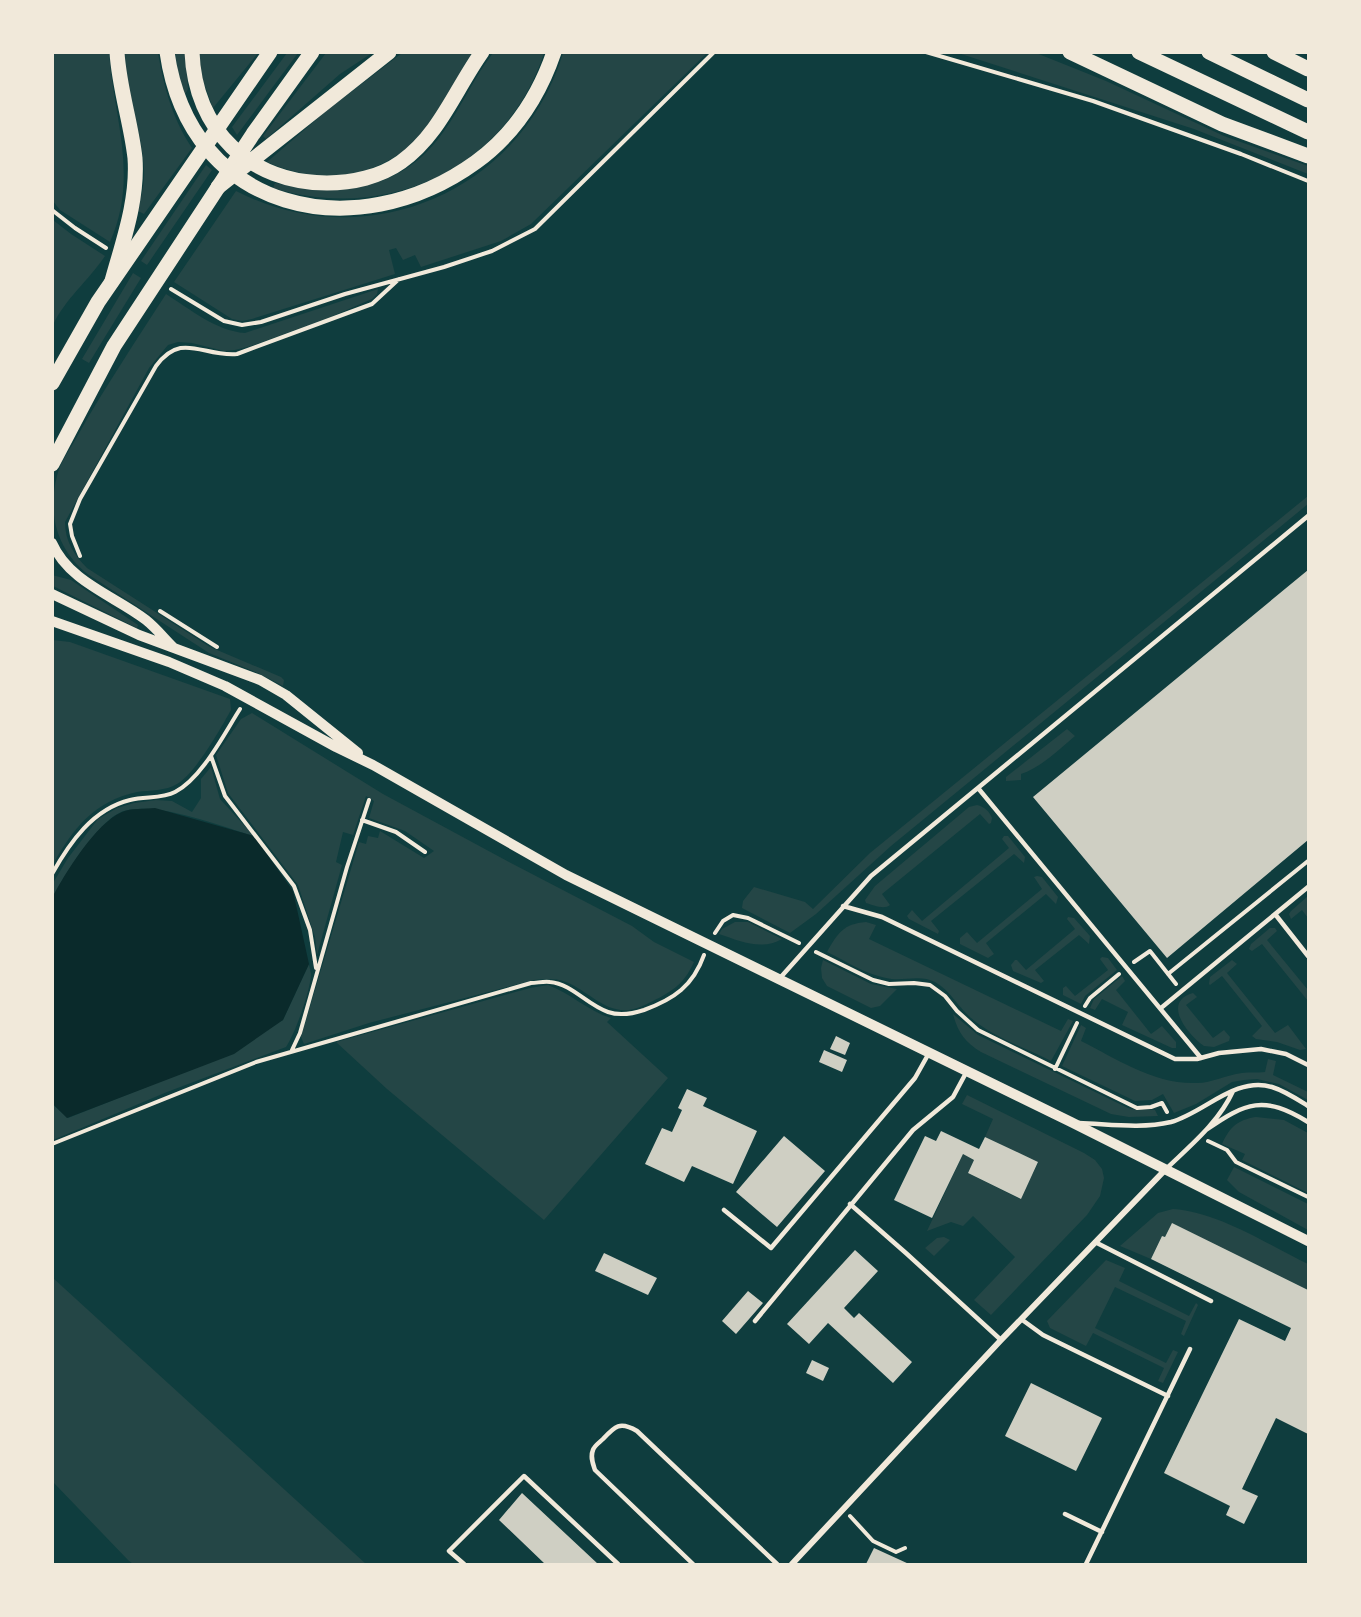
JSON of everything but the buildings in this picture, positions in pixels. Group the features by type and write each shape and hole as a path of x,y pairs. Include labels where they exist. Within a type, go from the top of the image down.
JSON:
{"main road":[{"path":"112,281 130,215 135,173 133,143 120,83 117,52"},
{"path":"167,52 178,99 192,128 210,155 244,183 285,201 325,207 364,206 408,197 443,183 477,161 517,122 538,90 554,52"},
{"path":"52,383 81,329 112,281 270,52"},
{"path":"52,464 114,346 253,134 312,52"},
{"path":"218,187 389,52"},
{"path":"192,60 202,103 219,133 233,149 250,162 279,176 304,182 339,183 369,177 398,164 417,149 434,131 482,52"},
{"path":"1070,52 1222,124 1308,156"},
{"path":"1139,52 1308,132"},
{"path":"1209,52 1308,100"},
{"path":"1274,52 1308,69"}],"street":[{"path":"52,543 61,559 77,575 146,620 175,649"},
{"path":"52,594 109,622 251,676 271,686 299,705 373,765"},
{"path":"53,621 176,664 248,697 566,875 1071,1122 1308,1241"},
{"path":"792,1564 1001,1340 1165,1170"}],"lane":[{"path":"778,980 871,876 1308,516"},
{"path":"978,788 1201,1058"},
{"path":"1161,1008 1308,887"},
{"path":"843,906 891,921 1175,1059 1201,1058 1219,1053 1261,1049 1286,1054 1308,1065"},
{"path":"1275,914 1308,956"},
{"path":"724,1210 771,1248 915,1078 929,1053"},
{"path":"755,1321 913,1130 953,1097 967,1071"},
{"path":"1071,1122 1139,1126 1172,1121 1247,1085 1263,1085 1280,1090 1308,1106"},
{"path":"1165,1170 1206,1130 1226,1104 1233,1090"},
{"path":"1206,1130 1234,1111 1252,1106 1284,1108 1308,1122"},
{"path":"850,1204 1001,1340"},
{"path":"1095,1242 1211,1301"},
{"path":"1021,1319 1043,1335 1168,1396"},
{"path":"1086,1564 1190,1349"},
{"path":"693,1564 595,1470 591,1459 593,1450 609,1432 619,1425 628,1426 637,1431 777,1564"},
{"path":"464,1564 449,1551 524,1476 618,1564"},
{"path":"1065,1514 1102,1532"}],"path":[{"path":"203,310 224,321 242,326 492,251 535,229 714,52"},
{"path":"926,52 1093,102 1241,154 1308,181"},
{"path":"52,210 75,228"},
{"path":"86,561 80,555 70,524 80,499 163,356 178,347 224,355 237,354 372,304 399,278"},
{"path":"150,604 219,648"},
{"path":"52,874 80,832 95,816 111,806 128,800 161,797 175,792 194,776 248,697"},
{"path":"210,755 225,796 294,886 310,930 316,972"},
{"path":"292,1051 300,1033 316,972 369,800"},
{"path":"362,820 396,832 425,852"},
{"path":"1168,974 1308,861"},
{"path":"52,1144 256,1062 531,983 551,982 565,987 608,1012 623,1015 636,1012 675,997 686,986 696,974 708,944 723,921 733,915 748,918 873,980 889,984 930,985 945,996 957,1011 978,1030 1137,1108 1162,1103 1172,1121"},
{"path":"1055,1069 1090,998 1150,951 1182,991"},
{"path":"1199,1137 1227,1150 1236,1162 1308,1197"},
{"path":"843,1509 873,1541 896,1552 905,1548"}],"shaded area":[{"path":"53,52 109,53 124,171 123,194 110,242 60,210 53,201"},
{"path":"125,53 158,53 170,102 179,125 192,148 144,214 138,211 144,180 143,154 128,82"},
{"path":"175,53 185,53 188,89 184,96 179,77"},
{"path":"199,53 258,53 213,108 203,81"},
{"path":"287,53 298,53 237,135 232,127"},
{"path":"326,53 372,53 340,74 266,139 263,136"},
{"path":"402,53 472,53 436,116 420,136 402,152 382,164 360,172 338,175 314,175 267,162 325,112"},
{"path":"493,53 544,53 526,93 502,128 472,155 437,177 399,191 358,198 316,197 273,188 275,183 323,189 347,189 390,178 410,166 428,151 444,131"},
{"path":"563,53 707,53 531,224 501,241 421,267 415,255 403,260 396,248 389,250 395,274 242,321 232,319 174,282 236,191 286,210 336,217 386,213 433,199 475,175 512,143 542,102"},
{"path":"958,53 1036,53 1106,81 1224,136 1308,166 1308,174 1194,129"},
{"path":"206,165 212,170 147,265 141,261"},
{"path":"53,220 105,256 64,307 53,325"},
{"path":"133,273 141,278 89,363 82,359"},
{"path":"378,289 372,299 251,346 224,351 192,343 178,342 168,345 149,368 65,522 71,547 87,568 210,647 281,677 284,680 283,686 209,653 89,575 78,565 62,543 54,518 54,490 58,471 99,399 166,294 214,324 245,333"},
{"path":"1308,496 1308,504 891,846 816,914 790,933 742,908 743,901 754,887 805,902 813,909 870,853"},
{"path":"52,575 71,580 138,625 137,628 53,586"},
{"path":"53,640 70,642 230,699 231,710 207,750 184,779 168,788 137,792 109,802 86,818 53,864"},
{"path":"252,713 383,794 632,926 654,942 694,962 691,968 684,979 671,991 633,1009 620,1010 604,1005 562,981 534,980 369,1023 304,1044 301,1037 359,842 366,844 368,836 378,838 380,831 424,858 434,851 405,831 369,818 374,801 366,796 353,835 343,832 336,862 342,865 317,955 315,937 298,885 228,793 216,755 241,719"},
{"path":"1067,729 1075,736 1043,763 1021,774 1021,780 1006,781 1006,777"},
{"path":"211,767 220,799 254,836 171,812 153,809 124,811 104,824 84,848 53,898 53,883 68,858 98,819 117,808 156,800 172,801 192,812 201,798 201,779"},
{"path":"977,805 988,811 992,818 991,823 989,824 980,814 882,894 890,905 882,907 866,903 865,900 875,886 969,807"},
{"path":"155,808 254,836 293,891 309,964 283,1020 234,1054 67,1118 53,1104 52,898 92,837 112,818 134,809"},
{"path":"1008,836 1025,857 1024,863 1014,854 931,921 939,931 938,934 909,919 907,916 912,910 922,921 1009,848 1002,839"},
{"path":"1034,877 1042,877 1058,897 1056,904 1046,894 986,943 994,954 988,958 960,944 960,938 967,932 977,943 1042,889"},
{"path":"1308,896 1308,918 1302,910 1291,919 1289,914 1291,911"},
{"path":"1068,917 1074,918 1090,936 1089,944 1079,935 1035,970 1044,981 1041,983 1013,971 1011,965 1015,960 1026,970 1075,929 1067,919"},
{"path":"735,922 748,922 782,939 774,943 758,945 719,934 722,929"},
{"path":"866,922 876,925 869,939 1061,1031 1068,1019 1073,1021 1051,1061 999,1037 980,1025 966,1014 945,989 935,982 878,976 827,952 846,927"},
{"path":"1270,928 1275,928 1277,931 1267,940 1308,990 1308,1001 1262,944 1252,951 1249,949 1251,944"},
{"path":"1108,958 1117,970 1085,996 1081,1004 1063,995 1063,988 1066,986 1075,996 1108,970 1100,959"},
{"path":"823,960 871,984 897,989 880,1006 871,1008 827,986 822,978"},
{"path":"1232,960 1237,964 1227,973 1275,1033 1288,1025 1306,1049 1300,1050 1252,1036 1262,1026 1222,976 1209,984 1210,977"},
{"path":"309,964 311,974 308,990 298,1022 286,1047 167,1092 53,1140 52,1104 68,1118 149,1086 283,1020"},
{"path":"1122,976 1125,981 1116,990 1151,1034 1162,1026 1176,1042 1176,1048 1122,1025 1128,1012 1102,999 1095,1010 1090,1008 1094,999"},
{"path":"548,985 611,1018 607,1022 668,1078 544,1220 387,1089 336,1042"},
{"path":"1193,993 1197,997 1186,1005 1213,1038 1224,1030 1230,1037 1229,1041 1214,1047 1204,1046 1185,1027 1180,1019 1179,1004 1184,997"},
{"path":"953,1014 978,1035 1128,1108 1155,1110 1158,1116 1129,1117 1111,1114 981,1052 963,1036"},
{"path":"1081,1025 1086,1028 1081,1041 1137,1070 1181,1083 1203,1083 1236,1074 1265,1072 1268,1059 1276,1061 1273,1075 1308,1092 1308,1100 1279,1084 1257,1079 1232,1082 1196,1104 1174,1113 1163,1094 1152,1100 1135,1101 1062,1066"},
{"path":"967,1095 1084,1153 1095,1160 1102,1169 1104,1178 1100,1196 1087,1215 991,1315 974,1300 1015,1257 973,1216 963,1226 951,1222 927,1231 963,1154 974,1160 968,1173 1020,1199 1038,1163 985,1137 993,1119 962,1104"},
{"path":"1256,1117 1284,1120 1308,1133 1308,1193 1242,1160 1245,1154 1222,1144 1235,1125"},
{"path":"1234,1167 1308,1204 1308,1230 1239,1192 1227,1180"},
{"path":"1173,1209 1190,1211 1225,1222 1308,1264 1308,1290 1172,1224 1165,1237 1162,1236 1151,1259 1120,1246 1158,1213"},
{"path":"944,1237 950,1240 934,1256 925,1248 937,1238"},
{"path":"1106,1260 1125,1268 1119,1281 1189,1316 1196,1303 1198,1305 1184,1336 1181,1334 1186,1321 1115,1287 1095,1328 1166,1363 1173,1350 1178,1352 1163,1383 1158,1381 1164,1368 1093,1333 1086,1346 1050,1328 1047,1321"},
{"path":"53,1278 366,1564 133,1564 128,1560 53,1482"}]}
